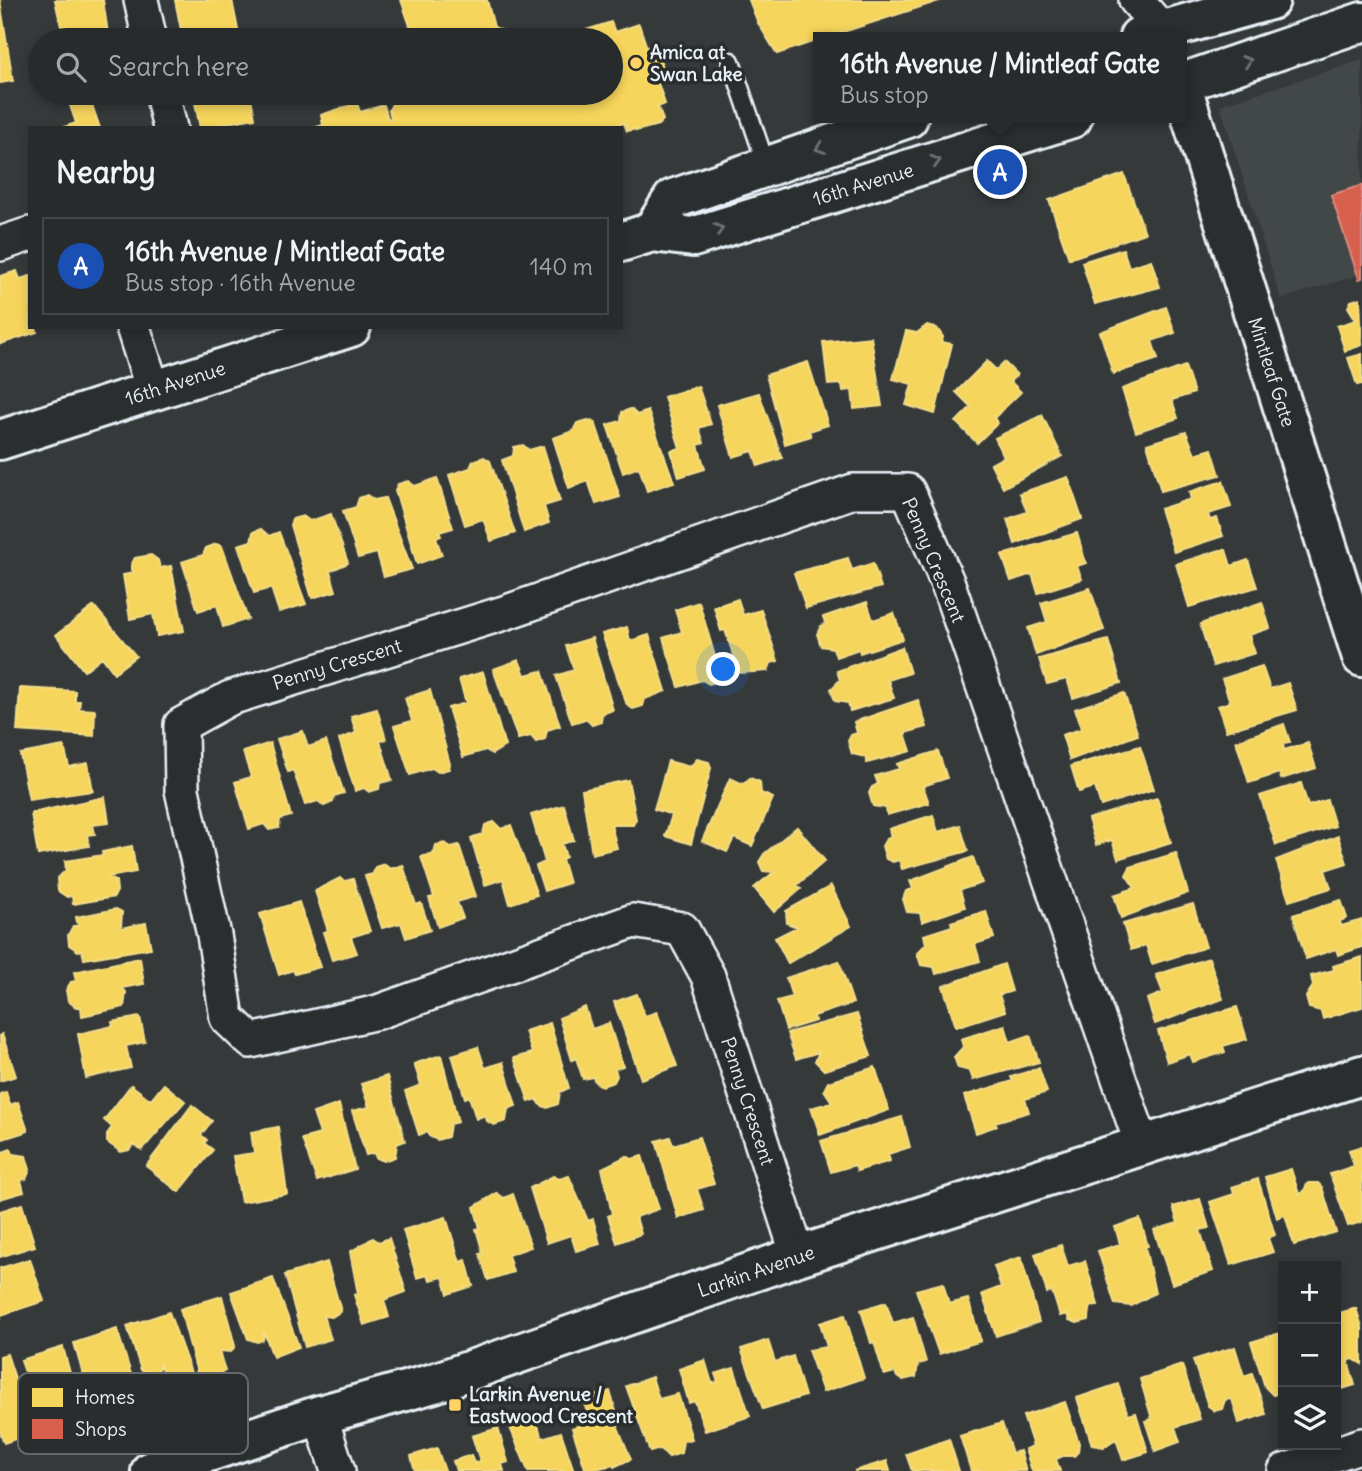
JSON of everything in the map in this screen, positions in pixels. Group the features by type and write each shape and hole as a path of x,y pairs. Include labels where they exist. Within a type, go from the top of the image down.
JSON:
{"street":[{"path":"141,0 147,28"},
{"path":"1136,0 1157,26 1270,0"},
{"path":"1187,83 1362,22"},
{"name":"Mintleaf Gate","path":"1187,101 1362,657"},
{"path":"165,105 170,126"},
{"name":"16th Avenue","path":"637,237 673,199 894,123"},
{"name":"16th Avenue","path":"637,237 693,237 1056,123"},
{"path":"0,244 28,235"},
{"path":"134,329 153,390"},
{"name":"16th Avenue","path":"0,440 345,329"},
{"name":"Penny Crescent","path":"798,1256 708,976 682,929 634,921 378,1012 251,1041 227,1018 214,935 182,790 181,725 230,698 504,613 853,491 908,491 948,584 1143,1148"},
{"name":"Larkin Avenue","path":"248,1439 434,1382 798,1256 1143,1148 1362,1075"},
{"path":"320,1415 338,1471"},
{"path":"1285,1471 1361,1448"},
{"name":"Larkin Avenue","path":"151,1471 202,1454"}],"lane":[{"path":"731,61 767,167"}],"shaded area":[{"path":"1362,60 1362,274 1281,299 1220,105"}],"building: Homes":[{"path":"0,0 13,81 0,83"},
{"path":"55,0 103,0 107,28 61,28"},
{"path":"175,0 232,0 238,28 181,28"},
{"path":"401,0 487,0 496,28 411,28"},
{"path":"749,0 942,0 843,32 813,32 813,42 777,54 758,23"},
{"name":"Amica at Swan Lake","path":"611,22 613,28 592,28"},
{"name":"Amica at Swan Lake","path":"639,24 647,48 656,45 666,77 657,80 665,104 658,107 663,120 658,125 636,131 627,131 624,123 616,126 320,126 323,125 321,115 351,105 358,105 360,112 384,105 388,119 391,118 389,110 392,105 623,105 623,29"},
{"path":"70,105 92,105 99,126 67,126 76,123"},
{"path":"195,105 252,105 255,118 200,126"},
{"path":"1124,174 1145,233 1069,259 1049,200"},
{"path":"1123,249 1129,267 1151,260 1160,287 1095,304 1082,262"},
{"path":"17,271 20,279 28,277 28,329 36,329 37,332 0,344 0,276"},
{"path":"1360,298 1362,345 1345,351 1337,326 1356,320 1348,307 1351,301"},
{"path":"1166,307 1175,333 1152,341 1158,359 1113,374 1100,332"},
{"path":"927,325 937,328 943,337 942,342 952,344 935,414 906,405 912,384 893,379 906,331 917,333"},
{"path":"871,337 882,406 854,409 852,390 843,391 842,384 828,385 823,342"},
{"path":"1362,354 1362,384 1357,385 1348,358"},
{"path":"987,361 996,370 1004,362 1017,375 1010,381 1021,392 994,418 998,423 977,443 956,422 971,407 956,392"},
{"path":"808,362 828,425 809,431 811,436 785,444 766,375"},
{"path":"1185,366 1194,393 1172,400 1178,418 1136,432 1122,389"},
{"path":"698,386 711,424 699,428 704,443 698,445 705,469 679,477 671,451 680,448 664,397"},
{"path":"759,393 782,458 758,466 753,451 733,457 717,405"},
{"path":"631,409 637,415 648,411 674,482 647,491 639,467 623,473 607,425 621,421 622,412"},
{"path":"1042,415 1062,456 1003,488 991,464 1004,457 995,438"},
{"path":"588,420 595,422 620,497 596,504 588,481 569,488 553,438 573,431 577,423"},
{"path":"1186,432 1195,454 1212,449 1220,475 1161,491 1147,444"},
{"path":"523,445 529,450 543,446 560,501 544,506 549,523 524,532 502,460 513,456 514,447"},
{"path":"484,457 490,461 515,533 491,541 483,519 465,525 449,475 470,468 473,461"},
{"path":"1068,477 1082,519 1015,544 1007,519 1027,512 1020,493"},
{"path":"437,478 453,528 439,532 441,536 436,538 442,555 417,564 395,490 398,484 408,481 415,486"},
{"path":"1223,481 1231,507 1208,514 1210,520 1217,518 1223,536 1174,552 1160,509 1191,499 1189,492"},
{"path":"367,495 374,500 385,498 412,569 384,577 377,553 358,558 343,511 356,507 359,498"},
{"path":"331,514 348,563 330,571 336,591 312,598 290,525 292,519 303,516 310,521"},
{"path":"261,529 269,536 279,532 306,604 279,612 271,588 254,593 238,545 251,541 253,532"},
{"path":"1077,533 1086,563 1077,566 1082,579 1038,593 1032,574 1011,581 1002,555"},
{"path":"216,544 222,546 248,619 223,627 217,605 198,611 182,562 203,555 206,548"},
{"path":"1226,550 1231,566 1248,560 1257,587 1189,607 1176,564"},
{"path":"151,555 158,560 160,568 171,566 184,631 157,636 153,614 130,619 123,575 133,573 131,565 135,558"},
{"path":"848,558 852,570 873,563 881,587 806,608 794,573"},
{"path":"1090,588 1104,630 1036,655 1028,628 1047,622 1041,603"},
{"path":"738,599 743,615 761,610 778,661 771,663 768,671 739,673 725,630 721,631 714,607"},
{"path":"699,602 721,677 719,681 709,684 702,680 679,687 663,638 682,632 675,610"},
{"path":"867,602 873,620 894,613 903,639 860,653 859,649 836,657 833,648 821,646 817,634 821,626 826,624 823,617"},
{"path":"1262,602 1270,628 1249,635 1255,653 1213,666 1200,624"},
{"path":"94,606 136,656 114,673 102,657 84,671 56,635"},
{"path":"627,627 630,641 649,635 666,691 645,699 643,706 633,709 627,705 602,634"},
{"path":"592,638 613,710 602,714 601,722 592,725 586,719 572,723 556,676 574,670 566,646"},
{"path":"1108,640 1121,683 1073,698 1067,679 1047,684 1039,659"},
{"path":"902,647 910,673 888,680 894,698 850,711 848,703 835,701 831,689 840,680 837,671"},
{"path":"519,660 525,675 542,671 560,726 547,730 545,739 536,742 531,736 518,739 493,669"},
{"path":"1262,666 1270,689 1288,683 1297,710 1226,731 1218,706 1230,702 1222,679"},
{"path":"483,672 505,746 492,754 486,750 463,757 448,708 466,703 459,679"},
{"path":"20,688 75,691 75,701 80,701 79,709 95,710 94,736 17,731"},
{"path":"430,690 450,764 449,769 438,772 432,768 410,775 394,726 412,721 405,698"},
{"path":"1124,693 1138,735 1070,760 1062,735 1081,729 1075,709"},
{"path":"918,700 927,727 905,733 911,751 867,763 865,757 852,754 848,741 851,735 857,733 854,722"},
{"path":"377,709 386,739 380,741 392,780 380,783 379,789 369,792 364,788 355,791 339,739 356,733 351,716"},
{"path":"1284,724 1290,742 1283,744 1284,750 1308,743 1316,768 1281,779 1279,773 1249,783 1236,741"},
{"path":"303,731 308,747 326,741 344,793 334,796 333,802 324,806 318,801 305,805 293,770 288,772 277,739"},
{"path":"270,743 291,816 280,819 279,828 269,830 264,824 249,829 235,782 251,777 243,752"},
{"path":"64,746 69,767 88,763 93,791 29,800 20,754"},
{"path":"1140,746 1154,789 1101,806 1095,787 1079,792 1071,766"},
{"path":"938,751 947,778 923,786 929,803 887,815 886,808 873,806 869,793 872,787 878,784 875,776 899,769 897,764"},
{"path":"697,759 709,762 711,768 691,844 665,836 672,815 654,809 668,761 690,767"},
{"path":"730,778 743,784 750,778 760,782 761,793 773,798 752,846 734,838 727,852 702,841"},
{"path":"628,780 636,819 633,825 611,825 617,848 592,854 582,790"},
{"path":"1301,783 1308,806 1327,800 1335,826 1276,845 1260,796"},
{"path":"105,797 109,823 93,825 95,834 87,835 89,846 38,855 31,813"},
{"path":"1157,798 1171,842 1118,859 1112,840 1096,845 1088,819"},
{"path":"564,805 574,840 562,844 566,857 562,859 569,883 544,891 536,866 545,862 531,815"},
{"path":"933,815 938,832 960,825 968,851 902,869 899,860 893,862 886,859 882,846 886,839 891,837 889,829"},
{"path":"494,822 501,829 511,825 537,895 510,904 503,879 485,885 471,838 483,834 485,825"},
{"path":"797,827 825,861 797,885 801,889 774,912 754,888 774,872 763,871 759,862 764,854"},
{"path":"1338,836 1347,863 1325,870 1331,888 1289,901 1276,860"},
{"path":"445,843 451,847 459,845 476,896 457,902 463,918 438,927 429,898 434,897 421,857 434,853 436,845"},
{"path":"132,846 136,872 109,877 116,881 117,891 114,897 73,904 72,896 67,897 58,891 57,879 66,870 65,861 103,855 102,852"},
{"path":"1176,853 1188,893 1121,918 1114,895 1135,888 1126,875 1130,867"},
{"path":"973,857 982,883 960,890 965,907 922,922 920,913 907,912 903,899 906,891 913,889 910,881"},
{"path":"384,864 390,869 403,865 416,905 421,903 430,930 406,938 401,923 382,928 365,876 373,874 375,867"},
{"path":"340,878 345,881 353,879 370,931 351,937 357,953 332,960 323,932 328,931 315,891"},
{"path":"831,886 851,926 788,963 775,938 797,927 787,923 786,911"},
{"path":"1341,900 1347,918 1340,921 1341,926 1362,920 1362,947 1338,955 1336,949 1306,959 1293,915"},
{"path":"299,902 320,967 295,974 293,970 279,975 260,914"},
{"path":"1193,904 1206,947 1152,964 1146,945 1131,950 1123,924"},
{"path":"116,909 122,912 121,928 146,923 151,948 84,959 82,950 78,951 69,945 68,935 73,926 78,926 76,917"},
{"path":"986,911 994,938 975,944 980,961 936,974 934,967 921,965 917,953 926,944 924,935 952,926 951,922"},
{"path":"1362,957 1362,1007 1323,1019 1321,1011 1309,1008 1306,997 1313,986 1311,976 1334,970 1333,966"},
{"path":"140,958 144,984 122,988 126,992 124,1007 82,1016 81,1007 68,1001 66,990 71,982 76,981 74,972"},
{"path":"1209,958 1223,999 1155,1024 1147,999 1163,993 1156,975"},
{"path":"839,961 853,1003 814,1016 815,1021 786,1030 777,1001 792,997 786,978"},
{"path":"1004,964 1012,991 999,995 1005,1011 956,1027 943,986"},
{"path":"637,994 645,1016 657,1012 677,1066 641,1079 614,1002"},
{"path":"585,1007 592,1029 609,1023 623,1066 615,1069 617,1076 614,1082 602,1086 595,1082 593,1077 583,1079 576,1058 572,1060 559,1018"},
{"path":"1237,1007 1247,1039 1223,1046 1225,1052 1193,1062 1190,1054 1167,1062 1158,1031"},
{"path":"857,1014 871,1056 824,1070 815,1061 819,1052 796,1059 787,1033"},
{"path":"140,1017 145,1042 126,1046 131,1068 86,1078 78,1034 113,1026 112,1022"},
{"path":"550,1023 569,1088 560,1092 558,1104 547,1108 539,1104 537,1099 529,1102 514,1058 532,1053 525,1031"},
{"path":"1005,1025 1010,1042 1030,1035 1039,1062 973,1080 970,1071 958,1068 954,1057 963,1047 961,1039"},
{"path":"2,1034 16,1076 0,1081 0,1035"},
{"path":"478,1047 485,1068 503,1062 516,1106 508,1109 506,1121 494,1125 487,1121 485,1115 476,1119 469,1096 465,1098 452,1055"},
{"path":"441,1055 458,1122 450,1124 448,1137 437,1140 427,1132 419,1135 405,1091 421,1085 414,1064"},
{"path":"875,1067 889,1110 820,1135 811,1108 832,1102 824,1090 828,1082"},
{"path":"1039,1068 1047,1092 1025,1099 1029,1112 995,1122 997,1126 976,1133 964,1096 1013,1081 1011,1077"},
{"path":"387,1076 405,1141 397,1144 395,1157 384,1161 376,1158 374,1153 366,1155 352,1111 369,1107 361,1084"},
{"path":"164,1084 185,1101 142,1150 134,1144 129,1150 121,1152 107,1142 107,1134 112,1127 104,1120 131,1085 151,1100"},
{"path":"6,1092 10,1105 18,1102 28,1131 0,1140 0,1094"},
{"path":"339,1104 355,1169 317,1181 302,1139 320,1134 313,1113"},
{"path":"192,1105 212,1121 201,1135 207,1140 204,1143 213,1150 179,1192 146,1166"},
{"path":"902,1117 910,1147 888,1154 890,1161 857,1171 855,1165 831,1172 821,1141"},
{"path":"278,1127 287,1194 241,1202 233,1156 254,1153 251,1132"},
{"path":"670,1137 673,1145 699,1137 714,1184 697,1189 704,1210 678,1218 656,1141"},
{"path":"1362,1146 1362,1222 1348,1226 1330,1174 1354,1166 1349,1150"},
{"path":"11,1149 13,1154 26,1156 30,1170 26,1179 21,1180 24,1192 0,1199 0,1153"},
{"path":"627,1156 632,1159 642,1156 659,1209 636,1217 641,1234 617,1243 608,1216 612,1214 602,1168"},
{"path":"1291,1169 1299,1194 1308,1183 1318,1183 1322,1187 1336,1232 1294,1245 1285,1215 1277,1218 1265,1177"},
{"path":"553,1176 559,1179 569,1176 588,1221 593,1219 600,1244 576,1251 571,1235 547,1243 530,1188"},
{"path":"1258,1179 1275,1235 1268,1238 1273,1252 1231,1265 1210,1202 1234,1194 1232,1187"},
{"path":"497,1193 504,1198 513,1194 531,1247 508,1255 513,1272 488,1280 480,1254 483,1253 476,1229 480,1228 474,1207"},
{"path":"1200,1199 1209,1228 1200,1230 1213,1271 1172,1284 1154,1230 1178,1223 1173,1207"},
{"path":"22,1204 35,1246 0,1257 0,1211"},
{"path":"446,1217 460,1262 466,1260 473,1286 448,1294 443,1277 430,1280 428,1275 417,1278 403,1230"},
{"path":"1140,1219 1148,1246 1145,1247 1155,1293 1131,1306 1115,1304 1098,1251 1120,1244 1115,1227"},
{"path":"373,1238 379,1242 389,1238 406,1292 384,1300 389,1317 364,1325 354,1295 358,1294 350,1252"},
{"path":"1061,1245 1068,1266 1085,1261 1098,1305 1090,1306 1089,1320 1077,1323 1069,1320 1067,1314 1060,1316 1052,1291 1047,1293 1035,1254"},
{"path":"1021,1257 1039,1322 996,1336 982,1294 1001,1287 994,1266"},
{"path":"30,1259 44,1301 1,1315 0,1319 0,1268"},
{"path":"327,1262 341,1311 332,1317 323,1316 331,1339 305,1347 285,1275"},
{"path":"273,1278 299,1347 273,1357 264,1332 263,1340 257,1342 248,1339 231,1292"},
{"path":"943,1283 949,1304 968,1299 981,1341 939,1354 916,1290"},
{"path":"222,1296 235,1346 231,1352 219,1351 225,1371 197,1373 180,1309"},
{"path":"886,1302 893,1323 913,1317 926,1362 918,1364 916,1377 903,1380 897,1377 895,1372 884,1375 874,1342 871,1343 861,1310"},
{"path":"1356,1308 1362,1327 1362,1364 1353,1359 1348,1361 1355,1385 1341,1389 1341,1324 1341,1312"},
{"path":"169,1312 191,1373 163,1373 160,1364 156,1373 141,1370 127,1326"},
{"path":"845,1315 864,1378 823,1392 808,1350 827,1347 820,1323"},
{"path":"117,1329 131,1373 83,1373 74,1343"},
{"path":"1278,1334 1278,1394 1273,1395 1265,1387 1251,1342"},
{"path":"768,1340 775,1362 793,1356 805,1396 763,1409 741,1349"},
{"path":"63,1347 70,1373 25,1373 21,1360"},
{"path":"1235,1347 1244,1376 1252,1373 1266,1414 1239,1423 1232,1399 1225,1400 1222,1409 1215,1411 1208,1406 1193,1360"},
{"path":"7,1354 18,1387 18,1438 4,1443 0,1432 0,1356"},
{"path":"705,1360 712,1383 718,1382 715,1374 734,1368 750,1416 705,1431 695,1401 689,1403 679,1369"},
{"path":"1182,1365 1200,1419 1175,1427 1180,1442 1155,1451 1145,1421 1152,1419 1140,1379"},
{"path":"652,1377 659,1399 678,1394 692,1439 683,1441 681,1453 669,1457 660,1449 650,1452 626,1386"},
{"path":"1118,1384 1128,1415 1136,1413 1148,1452 1123,1460 1116,1439 1104,1447 1092,1445 1077,1398"},
{"path":"610,1391 620,1425 617,1425 631,1459 614,1467 613,1465 586,1471 572,1428 590,1422 583,1400"},
{"path":"1065,1402 1079,1443 1078,1452 1074,1456 1056,1459 1060,1471 1032,1471 1025,1449 1033,1446 1023,1416"},
{"path":"535,1416 542,1438 561,1432 574,1471 528,1471 509,1425"},
{"path":"1002,1423 1012,1453 1020,1451 1026,1471 971,1471 960,1436"},
{"path":"498,1428 508,1462 502,1464 504,1471 456,1471 453,1461 471,1455 474,1463 480,1461 472,1436"},
{"path":"949,1439 959,1471 912,1471 906,1454"},
{"path":"437,1448 445,1471 415,1471 411,1456"},
{"path":"887,1461 890,1471 854,1471"}],"building: Shops":[{"path":"1362,185 1362,278 1359,279 1331,195"}],"place":[{"name":"Amica at Swan Lake","path":"636,63"},
{"name":"16th Avenue / Mintleaf Gate","path":"1000,172"},
{"name":"Larkin Avenue / Eastwood Crescent","path":"455,1405"}]}
